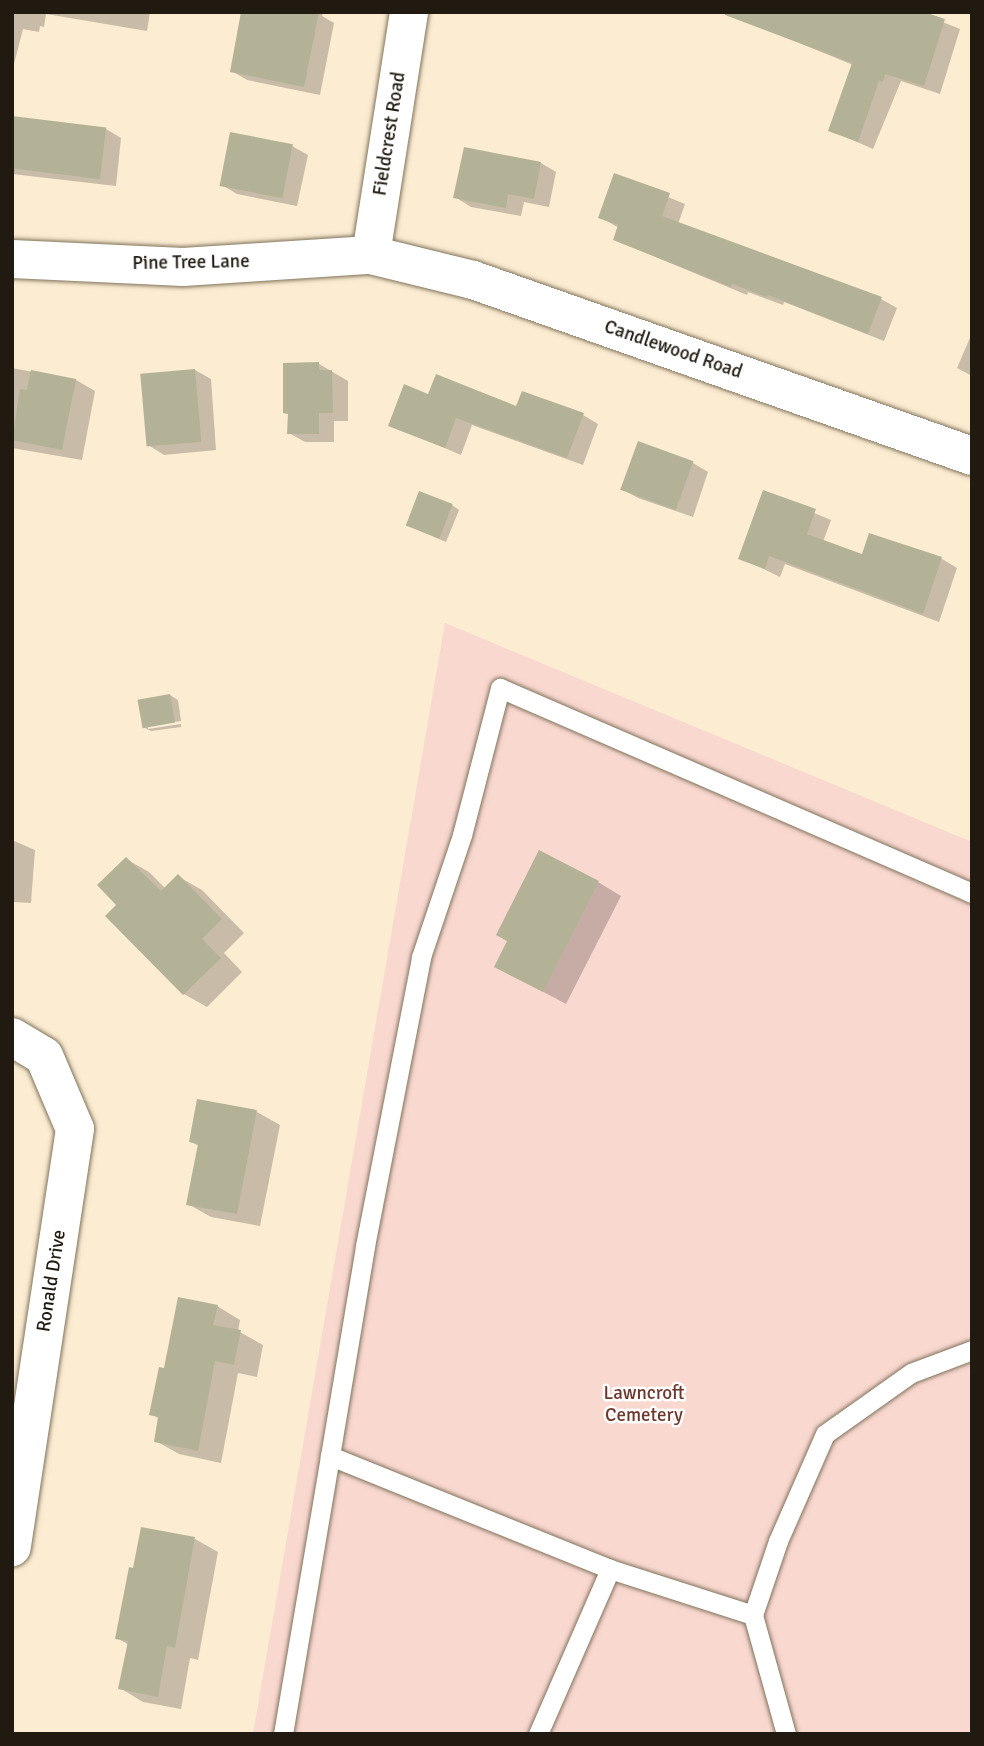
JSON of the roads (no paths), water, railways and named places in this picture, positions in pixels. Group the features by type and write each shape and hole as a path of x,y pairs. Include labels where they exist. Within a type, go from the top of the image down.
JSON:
{"street":[{"name":"Fieldcrest Road","path":"370,255 409,12"},
{"name":"Pine Tree Lane","path":"12,259 183,267 370,255"},
{"name":"Candlewood Road","path":"370,255 473,279 972,456"},
{"name":"Ronald Drive","path":"12,1037 44,1056 75,1129 12,1547"}],"lane":[{"path":"283,1734 365,1246 422,957 462,835 500,688 972,893"},
{"path":"786,1734 753,1615 778,1541 825,1434 911,1373 972,1350"},
{"path":"330,1456 610,1569 753,1615"},
{"path":"538,1734 610,1569"}],"park label":[{"name":"Lawncroft Cemetery","path":"644,1405"}]}
